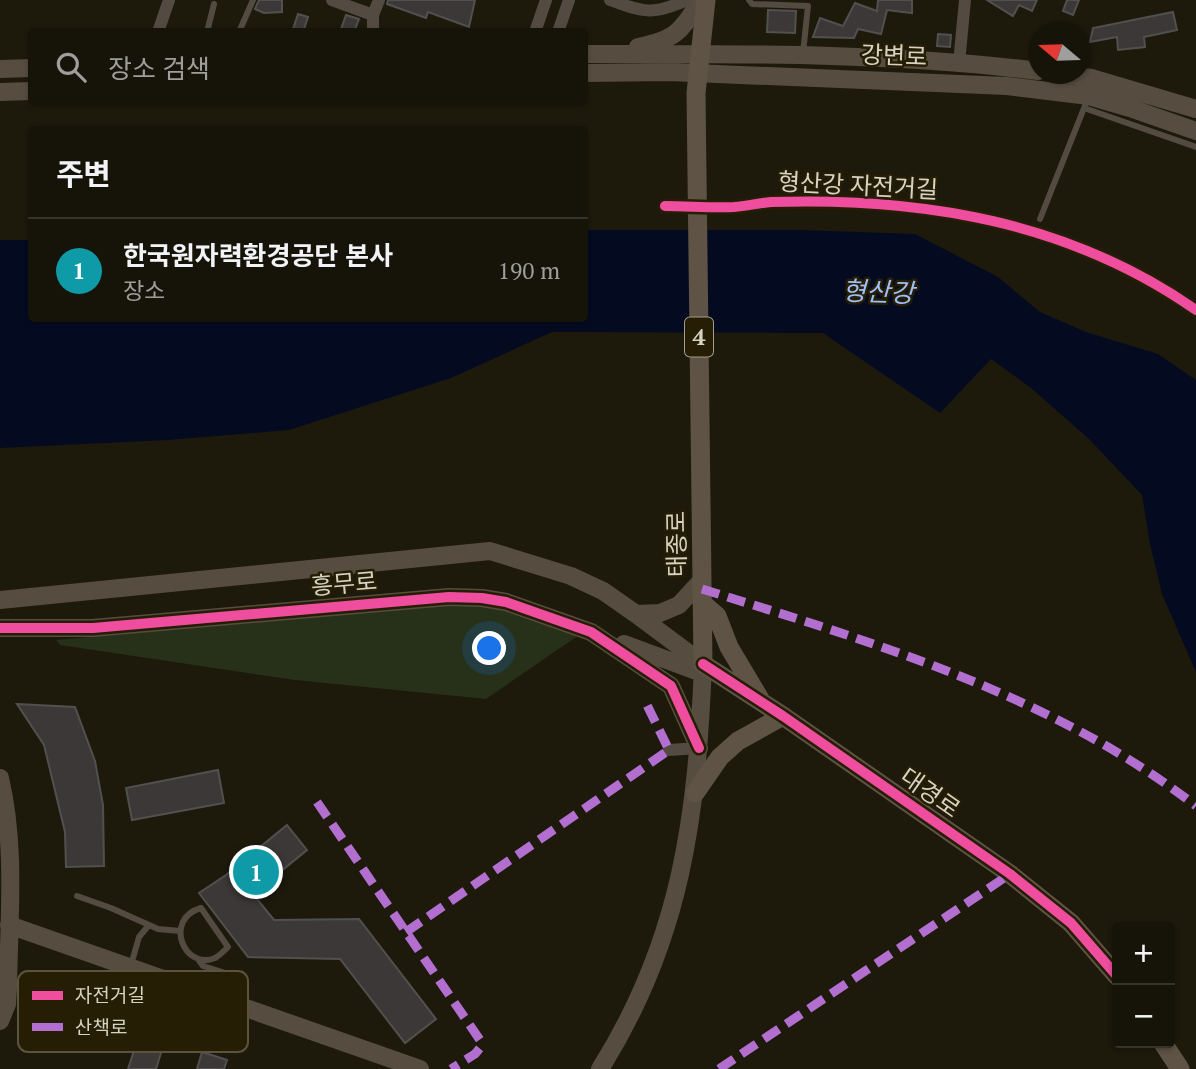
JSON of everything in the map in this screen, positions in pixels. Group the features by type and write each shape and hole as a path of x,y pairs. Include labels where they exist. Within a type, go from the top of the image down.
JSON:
{"main road":[{"name":"태종로","path":"704,0 696,93 705,669"},
{"path":"702,603 717,616 729,647 762,703"},
{"name":"대경로","path":"705,669 783,716 1010,874 1071,923 1112,970"},
{"path":"695,793 720,757 738,741 783,716"},
{"path":"1166,1048 1180,1069"}],"street":[{"path":"159,28 169,0"},
{"path":"332,0 373,15"},
{"path":"373,28 373,15 379,0"},
{"path":"536,28 546,0"},
{"path":"559,28 569,0"},
{"path":"610,0 642,11 659,11 687,0"},
{"path":"611,54 618,49 660,43 679,33 704,0"},
{"path":"958,62 965,0"},
{"name":"강변로","path":"588,54 1007,86 1130,108 1196,131"},
{"name":"강변로","path":"588,73 803,55 958,62 1028,70"},
{"path":"0,69 28,68"},
{"path":"1091,78 1196,109"},
{"path":"1086,102 1090,84"},
{"path":"0,92 28,91"},
{"name":"흥무로","path":"0,600 491,551 571,576 603,592 636,614 705,669"},
{"path":"636,614 660,613 679,605 702,580"},
{"name":"흥무로","path":"0,628 93,628 405,600 482,598 506,602 705,669"},
{"name":"흥무로","path":"591,632 671,686 699,748"},
{"name":"태종로","path":"600,1069 633,1012 659,950 677,892 687,849 695,793 705,669"},
{"path":"669,750 699,748"},
{"path":"0,778 10,838 7,1004 0,1021"},
{"path":"9,925 141,971"},
{"path":"248,1009 420,1069"}],"lane":[{"path":"241,28 253,0"},
{"path":"749,0 752,4 807,6 803,55"},
{"path":"209,28 214,4"},
{"path":"1040,219 1086,102 1196,147"},
{"path":"77,896 158,929 180,931"},
{"path":"198,959 216,958 228,947 201,908 187,915 180,931 184,948 203,966 219,971"},
{"path":"130,967 139,937 149,925"}],"green space":[{"path":"482,602 579,635 486,699 295,680 60,645 56,640"}],"water":[{"name":"형산강","path":"588,230 802,230 915,234 998,277 1040,312 1086,332 1158,354 1196,380 1196,672 1162,594 1142,495 1089,439 1031,388 991,359 940,413 823,333 552,332 451,378 289,430 168,440 0,448 0,240 28,240 28,322 588,322"}],"building":[{"path":"259,0 282,0 282,12 264,13 255,9"},
{"path":"388,0 475,0 469,27 428,12 426,18 387,4"},
{"path":"878,0 912,0 912,13 887,10 881,34 858,29 854,38 813,37 820,18 843,26 855,3 877,11"},
{"path":"987,0 1037,0 1032,11 1019,5 1013,16"},
{"path":"1067,0 1079,0 1073,15 1063,11"},
{"path":"768,10 796,11 795,33 767,32"},
{"path":"1173,12 1177,30 1144,37 1145,47 1118,50 1117,37 1091,42 1093,28"},
{"path":"298,14 308,17 304,28 293,28"},
{"path":"346,15 359,19 356,28 341,28"},
{"path":"938,34 951,35 950,47 937,46"},
{"path":"17,704 75,707 95,761 103,805 104,866 66,867 65,832 44,745"},
{"path":"218,770 224,803 132,820 126,788"},
{"path":"287,825 307,850 253,894 274,920 359,919 436,1019 405,1043 340,959 248,957 199,893 226,875"},
{"path":"134,1052 161,1052 156,1069 128,1069"},
{"path":"202,1052 227,1060 224,1069 197,1069"}],"marked path":[{"path":"702,589 895,652 1022,703 1141,767 1196,806"},
{"path":"406,932 669,750 644,699"},
{"path":"317,802 480,1040 480,1048 475,1054 451,1069"},
{"path":"719,1069 1010,874"}],"cycle path":[{"name":"형산강 자전거길","path":"665,206 739,207 771,202 884,204 993,221 1098,255 1148,280 1196,310"},
{"path":"0,628 93,628 449,597 506,602 591,632 671,686 699,748"},
{"path":"703,664 783,716 1010,874 1071,923 1112,970"}],"place":[{"name":"한국원자력환경공단 본사","path":"256,872"}]}
